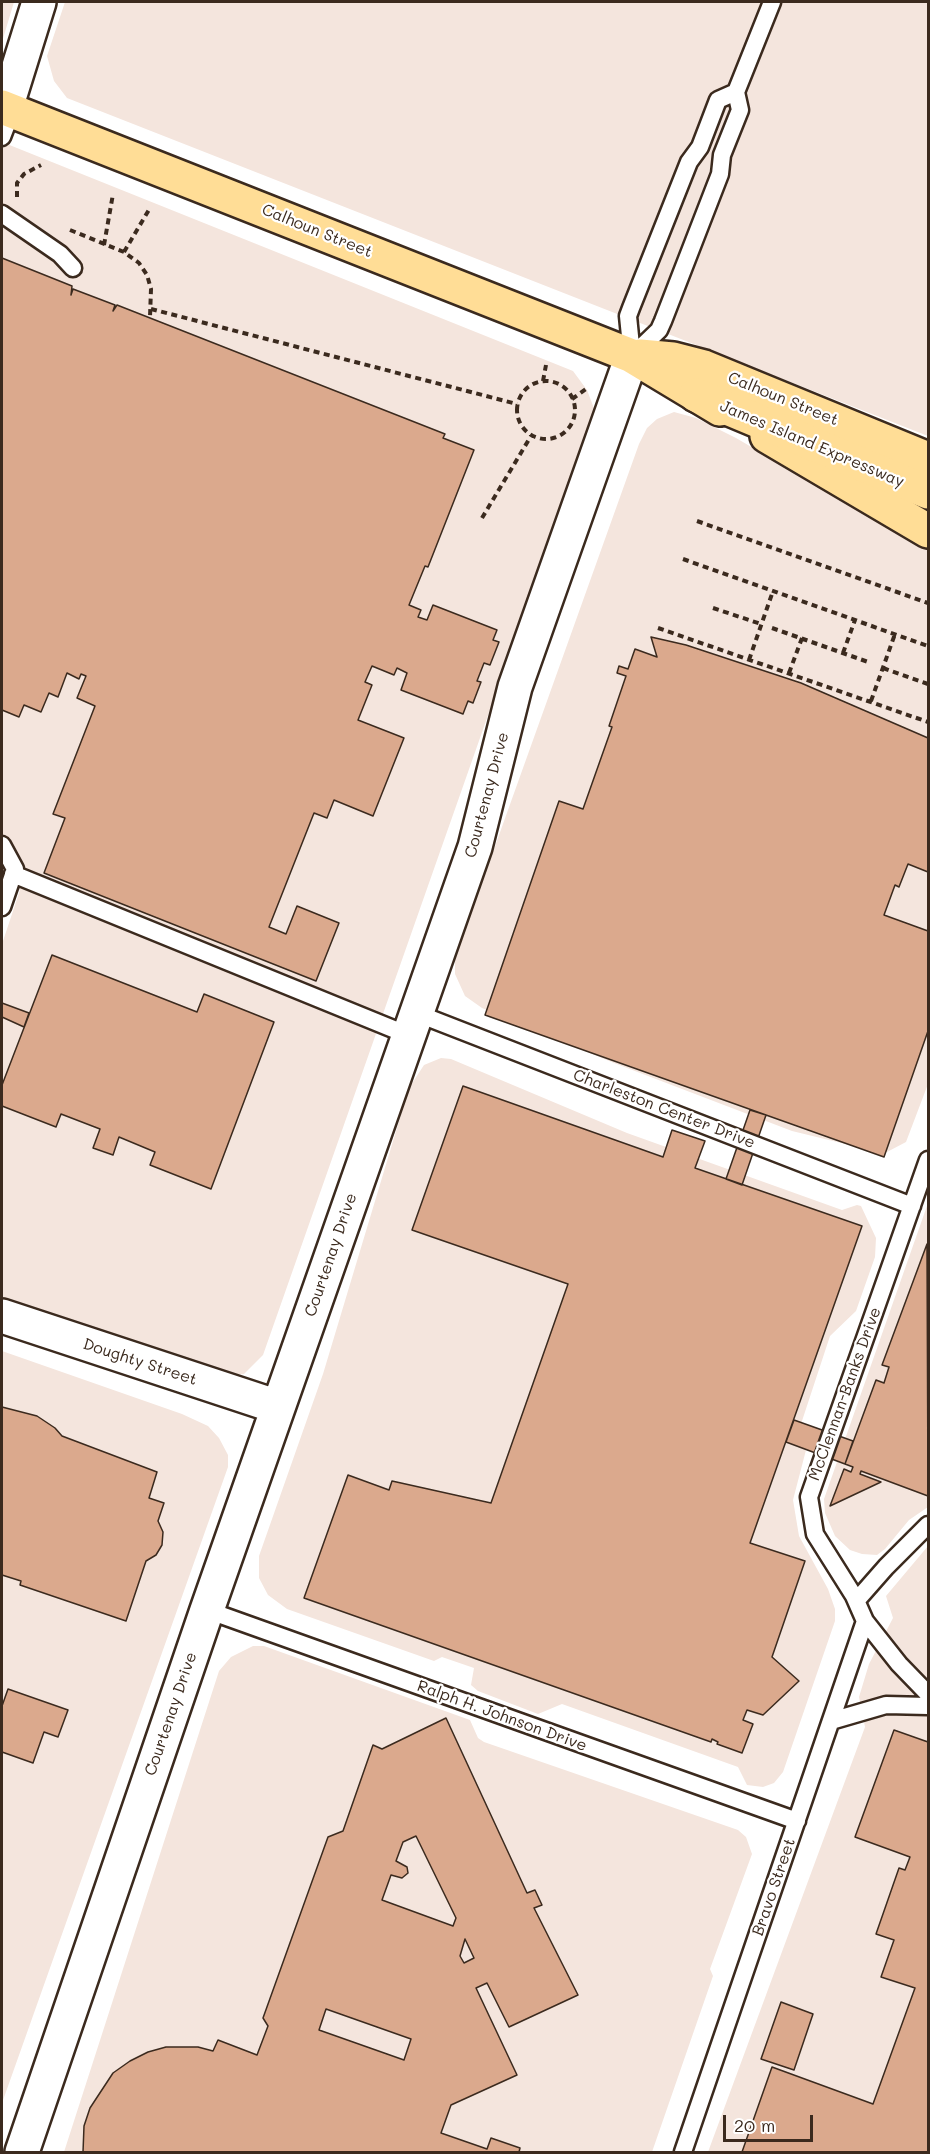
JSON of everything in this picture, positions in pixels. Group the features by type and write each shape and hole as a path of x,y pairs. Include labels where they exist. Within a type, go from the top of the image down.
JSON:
{"main road":[{"name":"Calhoun Street","path":"5,116 632,356 696,395"},
{"name":"Calhoun Street","path":"632,356 673,359 704,367 928,459"},
{"name":"James Island Expressway","path":"696,395 928,492"},
{"path":"696,395 928,531"}],"street":[{"path":"5,116 39,2"},
{"name":"Courtenay Drive","path":"22,2152 207,1610 475,847 515,687 632,356"},
{"name":"Doughty Street","path":"2,1316 278,1407"}],"lane":[{"path":"632,356 659,330 720,174 722,155 740,110 736,92 772,2"},
{"path":"632,356 628,316 689,162 700,147 718,100 736,92"},
{"path":"700,147 722,155"},
{"path":"2,214 60,254 74,268"},
{"path":"2,845 15,869 2,907"},
{"name":"Charleston Center Drive","path":"13,874 412,1024 912,1206"},
{"name":"McClennan-Banks Drive","path":"928,1160 809,1497 815,1534 856,1600 865,1621 899,1664 928,1694"},
{"path":"856,1600 928,1525"},
{"name":"Ralph H. Johnson Drive","path":"207,1610 797,1821"},
{"name":"Bravo Street","path":"683,2152 865,1621"},
{"path":"831,1721 886,1705 928,1706"}],"path":[{"path":"19,203 15,191 17,183 24,174 41,165"},
{"path":"104,245 113,194"},
{"path":"124,252 150,208"},
{"path":"68,229 124,252 139,263 147,275 150,317"},
{"path":"151,309 517,405"},
{"path":"543,381 546,365"},
{"path":"543,381 561,385 572,399 574,418 563,434 544,440 531,436 519,424 517,405 526,389 543,381"},
{"path":"572,399 586,389"},
{"path":"482,518 531,436"},
{"path":"697,521 928,603"},
{"path":"683,559 928,646"},
{"path":"749,660 773,591"},
{"path":"713,608 761,624"},
{"path":"843,653 855,620"},
{"path":"658,628 928,722"},
{"path":"772,628 871,663"},
{"path":"871,701 895,634"},
{"path":"789,674 802,638"},
{"path":"883,668 928,684"}],"shaded area":[{"path":"2,2 14,2 2,42"},
{"path":"65,2 928,2 928,436 67,98 54,81 47,56"},
{"path":"2,142 573,371 587,390 595,411 263,1355 244,1374 222,1376 2,1299 2,944 20,890 2,879"},
{"path":"674,412 696,418 736,438 928,550 928,1084 906,1142 887,1152 874,1151 792,1131 614,1063 482,1008 465,996 455,974 455,958 639,444 647,428 657,419"},
{"path":"441,1058 451,1059 627,1133 842,1210 857,1205 861,1206 876,1238 875,1257 856,1311 830,1336 801,1424 806,1450 793,1500 799,1536 828,1589 835,1609 835,1621 783,1772 774,1783 763,1787 747,1785 738,1767 562,1704 538,1714 478,1691 471,1685 474,1668 442,1657 434,1661 287,1609 268,1595 259,1578 259,1556 323,1374 409,1088 424,1065"},
{"path":"928,1203 928,1507 909,1520 885,1549 877,1555 862,1554 850,1550 835,1536 825,1513 824,1499"},
{"path":"2,1351 182,1414 208,1426 219,1438 228,1455 228,1467 2,2103"},
{"path":"928,1546 928,2152 708,2152 865,1727 859,1697 869,1664 893,1618 886,1596"},
{"path":"253,1646 264,1646 470,1720 478,1738 484,1742 738,1830 746,1837 752,1854 710,1969 713,1976 652,2152 64,2152 219,1671 231,1657"}],"building":[{"path":"2,258 72,286 71,295 73,289 115,305 113,311 117,305 445,434 443,438 474,450 428,567 425,566 409,605 421,610 418,617 427,620 433,605 497,630 493,640 499,642 490,665 484,663 477,681 481,682 473,703 468,701 463,714 401,690 407,673 397,668 394,675 372,666 365,682 372,685 358,720 404,738 373,816 334,800 327,818 314,813 269,927 286,934 297,906 339,923 316,981 44,873 65,818 53,814 95,706 77,698 86,676 81,674 79,679 67,673 58,697 49,693 41,712 24,705 19,717 2,710"},
{"path":"651,637 686,645 801,683 928,738 928,872 908,864 899,887 895,885 884,915 928,931 928,1031 884,1157 485,1015 559,801 583,809 612,727 609,726 626,676 617,673 619,666 628,669 635,649 657,657"},
{"path":"52,955 197,1012 204,994 274,1022 211,1189 150,1165 155,1152 119,1137 113,1155 93,1148 100,1129 61,1114 56,1127 2,1106 2,1085"},
{"path":"2,1003 29,1013 24,1027 2,1017"},
{"path":"463,1086 663,1157 672,1130 705,1141 695,1168 862,1226 750,1543 805,1561 772,1657 799,1681 763,1715 747,1710 743,1720 753,1724 742,1753 717,1744 718,1742 712,1739 711,1742 304,1598 348,1475 389,1490 392,1481 491,1503 568,1284 412,1230"},
{"path":"750,1110 766,1115 742,1185 726,1179"},
{"path":"927,1244 928,1496 861,1471 860,1474 881,1482 830,1506 844,1469 851,1472 853,1467 845,1464 876,1380 884,1383 889,1367 882,1365"},
{"path":"2,1407 37,1416 55,1428 62,1436 157,1472 149,1498 164,1503 158,1521 163,1532 162,1545 156,1555 146,1561 126,1621 20,1585 21,1581 2,1575"},
{"path":"794,1420 853,1441 845,1464 786,1442"},
{"path":"8,1689 68,1710 58,1737 44,1732 33,1763 2,1752 2,1706"},
{"path":"446,1718 527,1893 535,1890 542,1905 534,1908 578,1995 509,2027 487,1983 476,1988 517,2075 451,2105 441,2133 487,2149 491,2138 520,2148 519,2152 83,2152 84,2126 90,2108 113,2073 130,2061 148,2052 166,2047 198,2047 213,2051 218,2040 257,2055 268,2026 263,2018 328,1837 343,1831 373,1745 382,1749","holes":["416,1836 456,1918 453,1926 382,1900 391,1875 402,1878 408,1873 407,1867 396,1861 403,1842","465,1939 474,1958 464,1963 460,1956","326,2009 411,2039 404,2060 319,2030"]},
{"path":"894,1730 928,1742 928,2152 742,2152 772,2067 873,2104 915,1988 881,1977 894,1940 876,1934 899,1868 905,1870 910,1857 855,1837"},
{"path":"781,2002 813,2014 794,2070 761,2059"}]}
